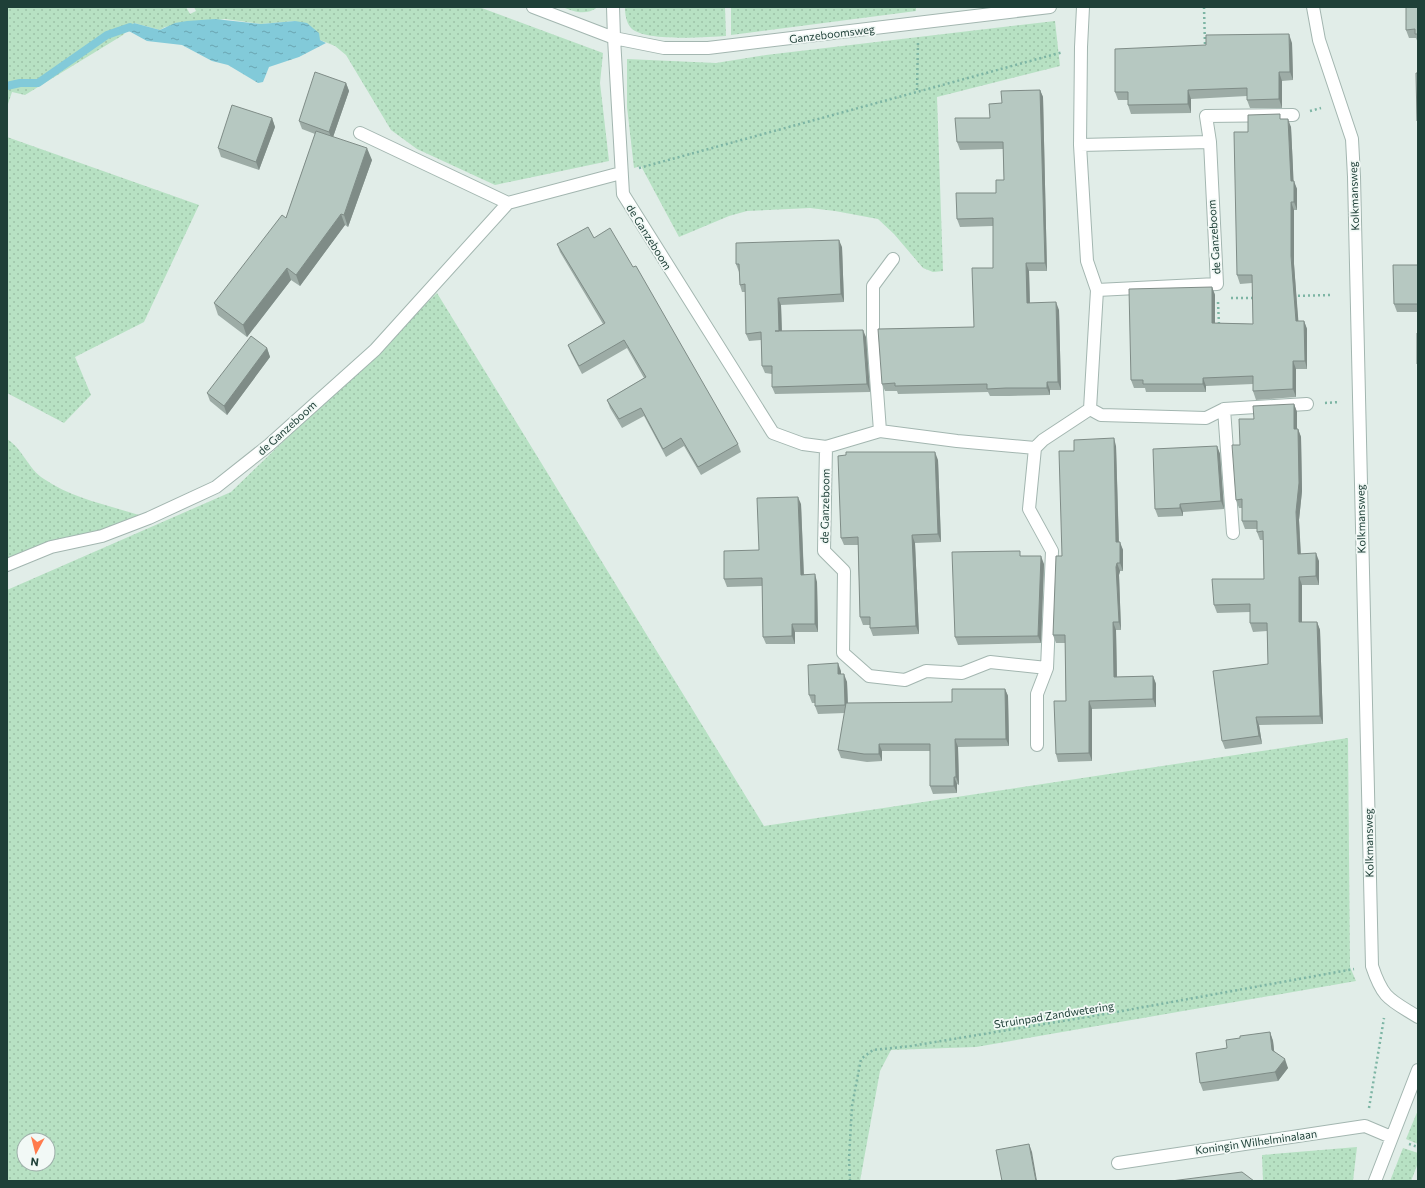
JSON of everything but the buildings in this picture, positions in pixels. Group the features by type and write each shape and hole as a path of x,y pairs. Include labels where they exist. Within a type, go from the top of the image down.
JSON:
{"street":[{"path":"533,7 614,38"},
{"name":"de Ganzeboom","path":"613,7 622,194 773,433 803,444 826,447 880,431 958,442 1035,448"},
{"name":"Ganzeboomsweg","path":"614,38 664,48 708,48 1050,7"},
{"path":"1083,7 1080,145 1087,261 1097,290 1090,409"},
{"name":"Kolkmansweg","path":"1313,7 1319,40 1339,104 1352,139 1372,966 1378,985 1387,998 1418,1017"},
{"name":"de Ganzeboom","path":"1097,290 1217,284 1210,142 1206,116 1293,115"},
{"path":"360,133 508,203 622,173"},
{"path":"1080,145 1210,142"},
{"name":"de Ganzeboom","path":"7,565 51,547 102,536 149,518 216,487 240,469 375,350 508,203"},
{"path":"880,431 874,336 873,286 894,258"},
{"path":"1090,409 1101,415 1206,418 1224,409 1307,404"},
{"path":"1037,746 1037,694 1046,668 1052,551 1029,509 1035,448 1043,440 1090,409"},
{"path":"1224,409 1233,533"},
{"name":"de Ganzeboom","path":"826,447 824,551 844,571 844,653 869,676 905,680 926,671 962,673 990,662 1046,668"},
{"path":"1375,1181 1418,1070"},
{"path":"1365,1126 1391,1137"},
{"name":"Koningin Wilhelminalaan","path":"1118,1162 1365,1126"}],"path":[{"path":"1204,7 1205,50"},
{"path":"917,90 918,23"},
{"path":"622,173 917,90 1081,47"},
{"path":"1293,115 1339,104"},
{"path":"1217,284 1219,329"},
{"path":"1286,296 1332,295"},
{"path":"1218,299 1256,298"},
{"path":"1307,404 1359,402"},
{"name":"Struinpad Zandwetering","path":"850,1181 849,1158 852,1106 861,1059 873,1050 911,1046 1111,1014 1372,966"},
{"path":"1365,1126 1387,998"}],"green space":[{"path":"7,7 186,7 190,14 196,11 194,7 479,7 603,53 600,83 609,161 495,185 417,149 391,130 346,55 335,46 320,40 295,21 261,24 225,19 165,27 160,30 134,23 123,35 25,95 12,92 7,107"},
{"path":"562,7 598,7 589,12 576,12"},
{"path":"625,7 725,7 726,36 676,38 649,35 638,32 631,28 628,23"},
{"path":"731,7 916,7 916,11 731,35"},
{"path":"1055,21 1060,66 937,97 943,271 933,272 923,268 894,234 878,219 835,211 810,208 747,211 729,216 679,237 641,166 634,168 627,107 627,59 716,63 766,55"},
{"path":"7,137 199,205 144,322 75,357 91,395 64,423 7,393"},
{"path":"437,293 764,826 1348,738 1350,967 1356,981 976,1047 891,1050 880,1071 860,1181 7,1181 7,590 231,492"},
{"path":"7,439 13,443 38,475 55,486 78,496 139,515 7,572"},
{"path":"1418,1110 1418,1144 1406,1139"},
{"path":"1357,1147 1353,1181 1263,1181 1262,1155"},
{"path":"1403,1148 1418,1153 1418,1163 1411,1181 1390,1181"}],"water":[{"path":"215,19 261,24 295,21 307,23 319,33 320,40 326,43 299,57 269,67 263,82 258,83 228,65 212,61 182,45 147,41 127,30 134,23 160,30 175,23"}],"waterway":[{"path":"7,86 20,83 38,83 107,35 130,27"}]}
